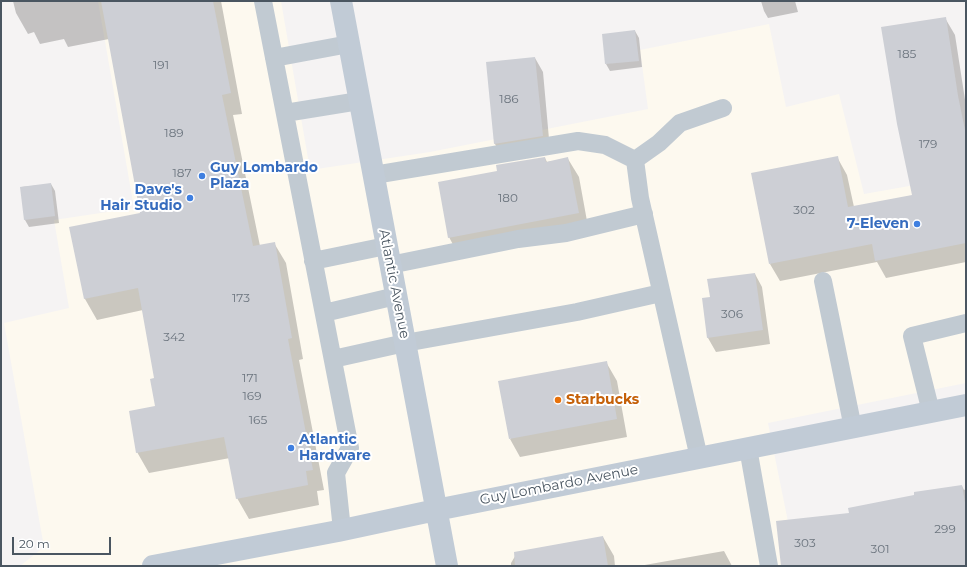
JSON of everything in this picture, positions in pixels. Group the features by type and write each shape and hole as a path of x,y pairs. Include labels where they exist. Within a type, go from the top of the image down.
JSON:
{"street":[{"name":"Atlantic Avenue","path":"341,1 447,566"},
{"name":"Guy Lombardo Avenue","path":"153,566 342,530 966,405"}],"lane":[{"path":"263,1 350,448 336,474 342,530"},
{"path":"274,58 349,44"},
{"path":"285,113 359,101"},
{"path":"635,160 659,143 680,123 723,108"},
{"path":"374,175 578,141 605,145 635,160"},
{"path":"635,160 640,198 699,458"},
{"path":"313,261 388,256 566,233 644,214"},
{"path":"823,281 853,428"},
{"path":"333,359 405,343 577,312 661,293"},
{"path":"324,313 396,296"},
{"path":"931,412 912,336 966,323"},
{"path":"748,448 769,566"}],"shaded area":[{"path":"98,1 281,1 310,170 430,152 648,109 640,50 769,24 786,107 839,94 864,194 966,176 966,383 768,423 797,566 20,566 44,547 4,323 69,308 54,220 134,208"}],"building":[{"path":"101,1 213,1 231,93 222,95 253,246 275,242 292,338 288,339 313,470 306,471 308,485 236,499 224,437 136,453 129,411 155,406 150,379 154,378 138,288 84,299 69,227 140,213"},
{"path":"946,17 958,96 966,135 966,243 875,261 872,244 769,264 751,173 838,156 848,207 912,195 897,124 881,27"},
{"path":"635,30 639,61 605,64 602,34"},
{"path":"535,57 543,136 494,144 486,62"},
{"path":"545,157 546,162 568,157 579,213 448,238 438,182 497,171 496,165"},
{"path":"51,183 55,216 24,220 20,187"},
{"path":"755,273 763,330 707,338 702,298 710,297 707,279"},
{"name":"Starbucks","path":"607,361 617,419 509,439 498,381"},
{"path":"962,485 966,509 966,566 781,566 776,521 849,513 848,508 914,495 914,492"},
{"path":"603,536 608,566 515,566 514,552"}],"place":[{"name":"Guy Lombardo Plaza","path":"202,176"},
{"name":"Dave's Hair Studio","path":"190,198"},
{"name":"7-Eleven","path":"917,224"},
{"name":"Starbucks","path":"558,400"},
{"name":"Atlantic Hardware","path":"291,448"}]}
